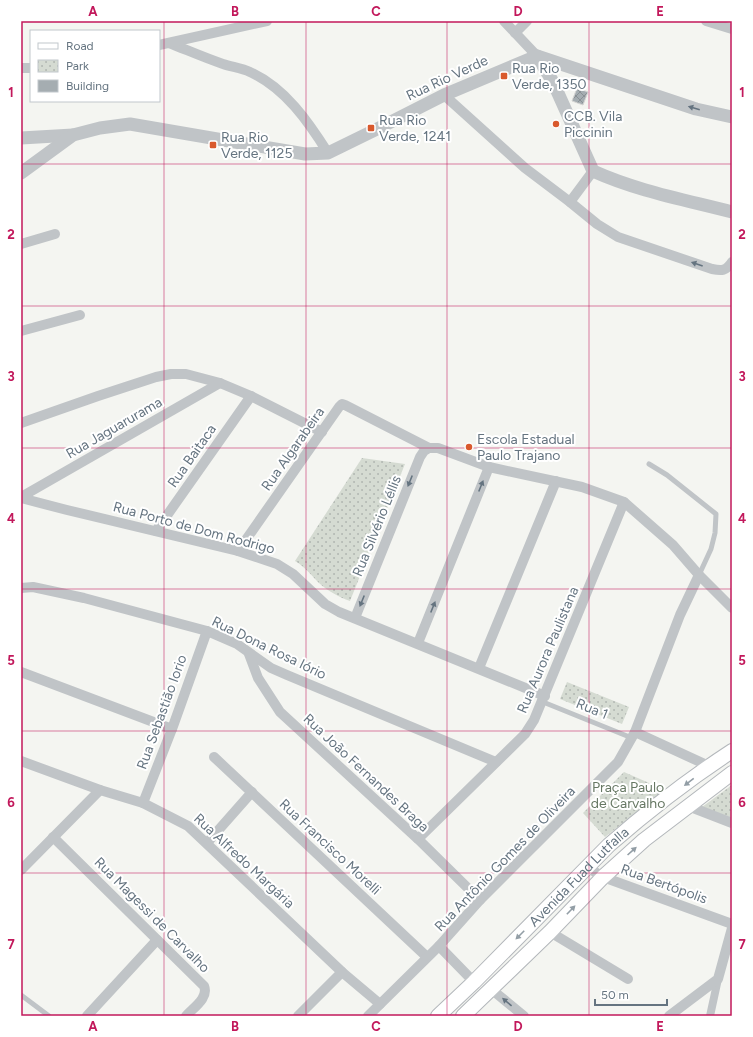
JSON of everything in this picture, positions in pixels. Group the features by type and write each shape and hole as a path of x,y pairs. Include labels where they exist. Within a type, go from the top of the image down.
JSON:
{"main road":[{"name":"Avenida Fuad Lutfalla","path":"438,1016 474,982 587,867 631,826 732,751"},
{"name":"Avenida Fuad Lutfalla","path":"463,1016 550,932 603,877 644,840 732,773"}],"street":[{"path":"164,44 267,21"},
{"path":"504,21 537,56 553,82 593,172 610,179 668,196 732,212"},
{"path":"515,33 527,21"},
{"path":"706,21 732,29"},
{"path":"728,21 732,29"},
{"path":"164,44 249,72 271,84 299,110 328,153"},
{"path":"537,56 696,109 732,117"},
{"name":"Rua Rio Verde","path":"21,174 73,135 100,128 130,124 305,154 328,153 444,95 537,56"},
{"path":"444,95 526,168 597,224 618,237 712,270 722,271 728,268 732,262"},
{"path":"27,138 73,135"},
{"path":"27,138 40,141 42,144 39,154 32,165"},
{"path":"570,202 593,172"},
{"path":"21,244 54,234"},
{"path":"21,330 80,315"},
{"path":"21,423 156,377 171,374 186,374 220,383 251,396 322,432"},
{"name":"Rua Jaguarurama","path":"21,497 220,383"},
{"name":"Rua Baitaca","path":"156,531 251,396"},
{"name":"Rua Algarabeira","path":"238,551 342,404 429,448"},
{"path":"429,448 438,448 489,467 589,489 624,502 673,545 699,575 732,608"},
{"name":"Rua Silvério Léllis","path":"355,618 420,457 424,451 429,448"},
{"path":"418,643 489,467"},
{"path":"479,668 556,481"},
{"name":"Rua Porto de Dom Rodrigo","path":"21,497 67,510 238,551 277,564 293,574 325,604 339,612 479,668 544,699"},
{"name":"Rua Aurora Paulistana","path":"418,839 526,734 544,699 624,502"},
{"name":"Rua Antônio Gomes de Oliveira","path":"368,1016 439,946 480,900 618,762 634,735 680,616 699,575"},
{"name":"Rua Dona Rosa Iório","path":"21,588 33,587 84,598 207,631 237,644 249,654 271,668 496,762"},
{"name":"Rua Sebastião Iorio","path":"143,803 172,729 207,631"},
{"name":"Rua João Fernandes Braga","path":"249,654 258,678 280,712 418,839 480,900"},
{"path":"21,672 172,729"},
{"path":"634,735 710,766"},
{"name":"Rua Francisco Morelli","path":"214,757 427,957"},
{"name":"Rua Alfredo Margária","path":"21,761 100,790 143,803 188,826 342,972 380,1004"},
{"path":"21,870 100,790"},
{"path":"207,843 252,792"},
{"path":"688,806 732,823"},
{"name":"Rua Magessi de Carvalho","path":"53,837 204,986 206,990 203,998 186,1016"},
{"name":"Rua Bertópolis","path":"587,867 603,877 732,924"},
{"path":"710,1016 718,979 732,928"},
{"path":"550,932 628,978"},
{"path":"87,1016 157,940"},
{"path":"439,946 474,982"},
{"path":"298,1016 342,972"},
{"path":"669,1016 718,979"},
{"path":"491,989 524,1016"}],"lane":[{"path":"649,464 667,474 716,514 715,533 711,549 699,575"},
{"name":"Rua 1","path":"544,699 634,735"},
{"path":"21,995 49,1016"}],"green space":[{"path":"362,458 405,464 350,601 326,589 305,568 295,561"},
{"path":"567,682 629,707 622,724 560,699"},
{"name":"Praça Paulo de Carvalho","path":"624,772 665,790 605,837 583,813"},
{"path":"732,785 732,818 702,807"}],"building":[{"path":"577,88 588,92 583,105 572,101"}],"place":[{"name":"Rua Rio Verde, 1350","path":"504,76"},
{"name":"CCB. Vila Piccinin","path":"556,124"},
{"name":"Rua Rio Verde, 1241","path":"371,128"},
{"name":"Rua Rio Verde, 1125","path":"213,145"},
{"name":"Escola Estadual Paulo Trajano","path":"469,447"}]}
